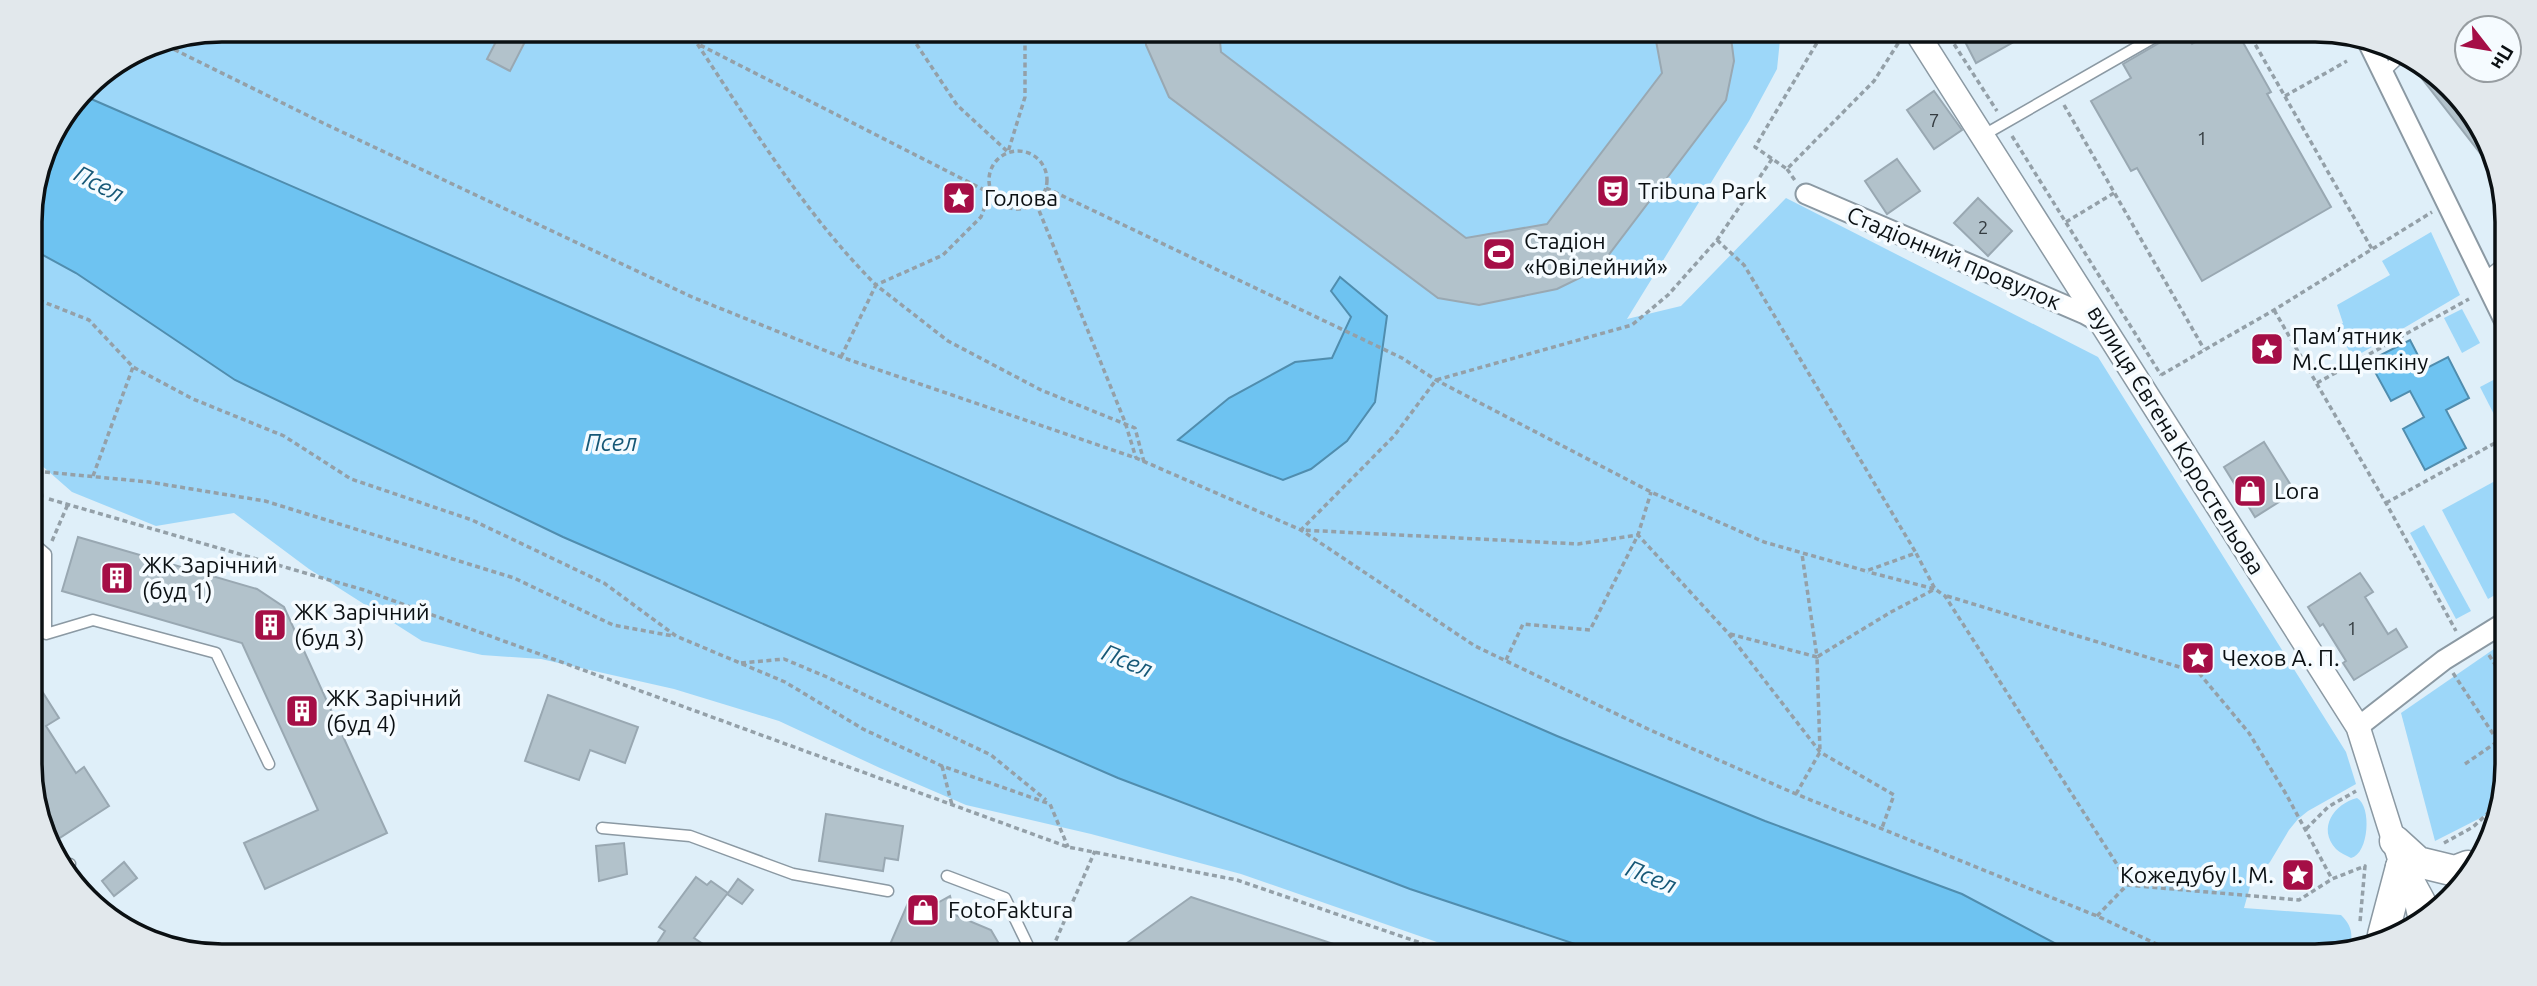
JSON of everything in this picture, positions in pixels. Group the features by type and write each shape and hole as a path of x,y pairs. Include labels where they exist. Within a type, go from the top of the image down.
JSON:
{"main road":[{"path":"2398,854 2418,862 2455,870 2462,868"},
{"path":"2398,854 2422,909"},
{"path":"2398,854 2402,922"},
{"path":"2371,933 2398,854"}],"street":[{"name":"вулиця Євгена Коростельова","path":"1922,42 2358,727 2398,854"},
{"path":"2373,52 2495,300"},
{"name":"Стадіонний провулок","path":"1806,194 2101,323"},
{"path":"2358,727 2469,638 2495,626"}],"lane":[{"path":"1982,136 2146,42"},
{"path":"2383,73 2395,61"},
{"path":"2485,278 2495,270"},
{"path":"42,551 46,554 46,634 93,620 216,653 269,764"},
{"path":"602,828 690,836 793,874 888,891"},
{"path":"947,876 1005,898 1027,944"}],"path":[{"path":"698,44 990,193 995,200 1011,209 1029,208 1036,203 1046,188 1047,179 1041,162 1026,152 1008,152 957,105 914,42"},
{"path":"841,358 876,285 943,255 981,217 990,193 989,173 993,164 1008,152 1025,97 1025,42"},
{"path":"1817,42 1755,147 1787,169 1874,81 1899,42"},
{"path":"2255,42 2372,249"},
{"path":"698,44 793,187 846,255 876,285 948,341 1041,390 1135,428 1144,462"},
{"path":"173,49 692,297 841,358 1136,458 1301,530 1475,646 1506,661 1650,730 1796,794 2097,916 2159,944"},
{"path":"2285,96 2347,61"},
{"path":"2057,93 2204,349"},
{"path":"1301,530 1394,436 1436,380 1632,325 1668,295 1717,240 1772,159"},
{"path":"1046,188 1402,358 1436,380 1651,492 1764,542 1936,589"},
{"path":"2066,222 2114,193"},
{"path":"1036,203 1125,422 1136,458"},
{"path":"2161,374 2274,310 2446,204"},
{"path":"1717,240 1744,265 1936,589 1945,596 2118,866 2127,885"},
{"path":"2317,383 2469,299"},
{"path":"42,301 89,320 133,367 193,399 284,436 351,480 472,520 604,583 676,636"},
{"path":"2274,310 2386,503 2469,638 2495,669"},
{"path":"93,475 133,367"},
{"path":"2386,503 2495,444"},
{"path":"42,472 93,475 265,500 514,578 613,625 676,636 786,682 863,729 942,766 1050,804"},
{"path":"1506,661 1523,625 1590,629 1638,535 1651,492"},
{"path":"42,498 364,590 1068,847 1237,880 1424,944"},
{"path":"46,554 68,504"},
{"path":"1301,530 1578,544 1638,535"},
{"path":"1638,535 1728,633 1820,752 1894,795 1882,828"},
{"path":"1866,572 1916,553"},
{"path":"1796,794 1820,752 1818,657 1802,554"},
{"path":"1728,633 1818,657 1891,612 1936,589"},
{"path":"1945,596 2199,673 2249,733 2306,829 2332,879"},
{"path":"740,663 784,659 991,755 1050,804 1068,847"},
{"path":"2444,660 2495,737"},
{"path":"2465,764 2495,744"},
{"path":"942,766 952,805"},
{"path":"2306,829 2328,807 2357,791"},
{"path":"2441,845 2473,827 2488,813"},
{"path":"1054,944 1095,851"},
{"path":"2127,885 2300,900 2332,879 2365,866 2371,933"},
{"path":"2097,916 2127,885"}],"shaded area":[{"path":"222,42 1780,42 1777,69 1749,121 1627,319 1681,306 1786,198 2098,357 2346,752 2356,784 2298,819 2270,862 2251,883 2244,908 2341,915 2351,930 2350,941 2326,944 2056,944 1962,894 1765,821 1557,736 91,99 122,72 153,56 176,48"},
{"path":"2431,232 2460,295 2353,358 2336,327 2343,323 2337,305 2390,275 2382,261"},
{"path":"42,255 563,537 1118,778 1410,889 1575,944 1442,944 1241,874 1091,834 966,805 779,721 674,689 541,659 482,655 422,641 309,569 234,513 156,526 72,492 42,466"},
{"path":"2462,309 2480,343 2462,353 2444,318"},
{"path":"2495,379 2495,416 2480,387"},
{"path":"2495,481 2495,595 2488,599 2442,510"},
{"path":"2424,525 2471,611 2456,619 2410,533"},
{"path":"2495,648 2495,764 2492,799 2487,814 2435,841 2401,713"},
{"path":"2357,798 2365,810 2366,830 2362,848 2351,858 2336,849 2328,833 2328,825 2335,811"}],"water":[{"name":"Псел","path":"91,99 1557,736 1765,821 1962,894 2056,944 1575,944 1410,889 1118,778 563,537 235,380 76,273 42,255 42,211 48,176 56,153 66,132"},
{"path":"1340,277 1387,316 1375,402 1347,441 1311,469 1283,480 1178,440 1229,398 1295,362 1332,358 1351,317 1331,291"},
{"path":"2410,340 2425,369 2448,357 2469,398 2446,410 2466,448 2425,470 2403,429 2424,417 2410,391 2391,401 2369,361"}],"building":[{"path":"496,42 525,42 510,71 487,59"},
{"path":"1146,42 1220,42 1221,52 1466,238 1547,224 1662,73 1656,42 1732,42 1734,61 1726,100 1598,269 1557,289 1479,305 1438,298 1169,97"},
{"path":"1965,42 2014,42 1976,63"},
{"path":"2161,42 2243,42 2271,92 2267,94 2331,207 2202,281 2137,168 2131,171 2091,101 2131,78 2123,64"},
{"path":"2420,77 2458,113 2482,155"},
{"path":"1934,91 1962,130 1934,149 1907,110"},
{"path":"1897,159 1920,191 1887,214 1865,181"},
{"path":"1978,198 2012,231 1988,256 1954,223"},
{"path":"2264,442 2295,492 2255,517 2224,467"},
{"path":"78,537 257,589 284,607 387,833 265,889 244,843 318,810 242,643 62,591"},
{"path":"2360,573 2373,592 2365,597 2388,634 2396,629 2407,647 2354,680 2343,663 2346,661 2323,624 2320,626 2308,607"},
{"path":"42,691 59,718 46,726 76,773 84,767 109,806 59,838 45,799 42,775"},
{"path":"548,695 638,727 625,763 590,750 579,780 525,761"},
{"path":"826,814 903,826 898,860 885,858 883,871 819,861"},
{"path":"624,843 627,874 599,881 596,846"},
{"path":"124,862 137,878 114,896 102,881"},
{"path":"696,877 707,885 711,881 728,893 738,879 753,890 742,904 727,894 694,938 703,944 657,944 665,931 659,927"},
{"path":"911,896 932,906 950,896 955,915 991,930 999,944 890,944"},
{"path":"1191,897 1334,944 1126,944"}],"place":[{"name":"Tribuna Park","path":"1613,191"},
{"name":"Голова","path":"959,198"},
{"name":"Стадіон «Ювілейний»","path":"1499,254"},
{"name":"Пам’ятник М.С.Щепкіну","path":"2267,349"},
{"name":"Lora","path":"2250,491"},
{"name":"ЖК Зарічний (буд 1)","path":"117,578"},
{"name":"ЖК Зарічний (буд 3)","path":"270,625"},
{"name":"Чехов А. П.","path":"2198,658"},
{"name":"ЖК Зарічний (буд 4)","path":"302,711"},
{"name":"Кожедубу І. М.","path":"2298,875"},
{"name":"FotoFaktura","path":"923,910"}]}
